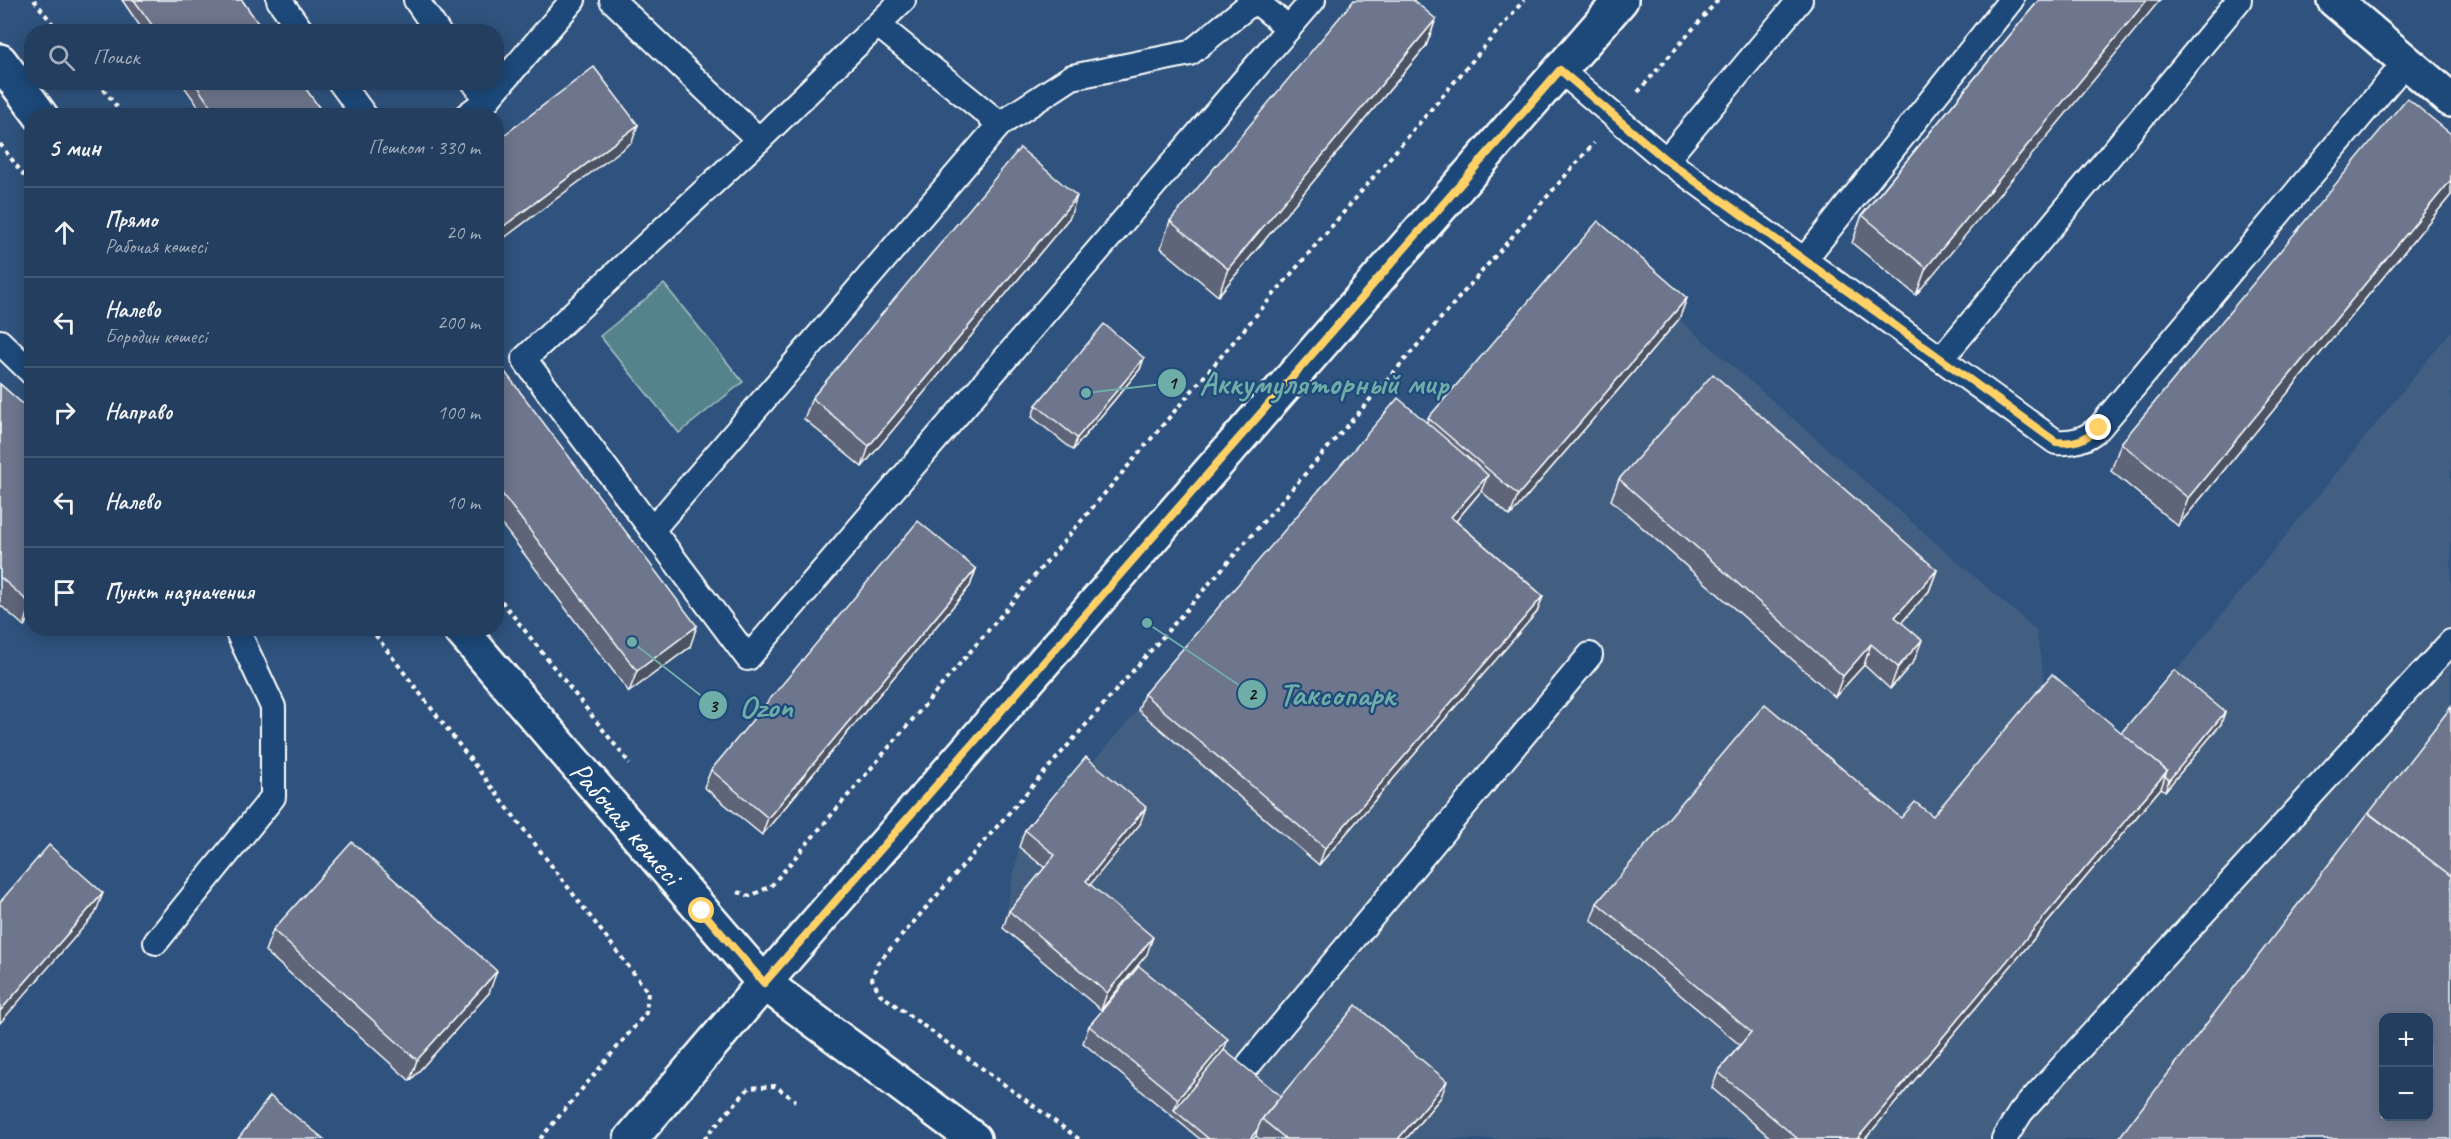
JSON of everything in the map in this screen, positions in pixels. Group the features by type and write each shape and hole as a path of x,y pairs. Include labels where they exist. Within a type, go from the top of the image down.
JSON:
{"street":[{"path":"631,1139 764,983 1621,0"},
{"path":"2334,0 2451,100"},
{"path":"0,61 34,108"},
{"name":"Рабочая көшесі","path":"466,636 764,983 974,1139"}],"lane":[{"path":"279,0 296,24"},
{"path":"416,0 432,24"},
{"path":"504,68 573,0"},
{"path":"612,0 759,140"},
{"path":"903,0 759,140 524,359 748,658 1313,0"},
{"path":"652,530 1000,124 1072,77 1190,53 1254,0 1289,28"},
{"path":"1666,160 1800,0"},
{"path":"1804,261 2011,0"},
{"path":"1942,358 2239,0"},
{"path":"878,25 1000,124"},
{"path":"1560,70 1666,160 1804,261 2056,442 2072,443 2088,437 2099,428 2405,63"},
{"path":"346,90 359,108"},
{"path":"471,108 481,91"},
{"path":"0,342 24,366"},
{"path":"156,942 273,797 273,707 240,636"},
{"path":"2004,1139 2020,1112 2451,642"},
{"path":"1250,1063 1590,655"}],"path":[{"path":"34,0 52,24"},
{"path":"734,891 750,896 771,886 1524,0"},
{"path":"1079,1139 880,994 872,979 877,964 1718,0"},
{"path":"104,90 118,108"},
{"path":"0,144 24,176"},
{"path":"504,604 633,768"},
{"path":"376,636 648,992 646,1013 540,1139"},
{"path":"704,1139 749,1088 775,1086 796,1101"}],"shaded area":[{"path":"1590,242 2036,630 2046,691 2114,748 2451,331 2451,1139 1259,1139 1255,1136 1253,1139 1199,1139 1083,1043 1101,1010 1003,928 1019,847 1138,710 1420,439"}],"green space":[{"path":"664,284 743,382 679,433 600,336"}],"building":[{"path":"134,0 242,0 258,24 151,24"},
{"path":"1354,0 1413,0 1436,19 1228,269 1170,221"},
{"path":"2039,0 2147,0 1926,268 1862,215"},
{"path":"594,67 638,125 504,226 504,135"},
{"path":"199,90 307,90 319,108 212,108"},
{"path":"2407,98 2451,134 2451,180 2188,498 2121,443"},
{"path":"1020,148 1077,196 869,446 812,398"},
{"path":"1598,221 1687,298 1518,495 1428,418"},
{"path":"1104,324 1144,358 1077,438 1036,405"},
{"path":"504,371 697,626 637,671 504,496"},
{"path":"1713,374 1937,570 1895,617 1922,640 1898,667 1871,644 1843,676 1619,479"},
{"path":"0,384 24,405 24,598 0,577"},
{"path":"1398,398 1488,475 1451,517 1543,596 1325,848 1144,694"},
{"path":"918,521 976,569 768,818 711,770"},
{"path":"2174,670 2225,712 2169,780 2165,776 2167,771 2121,733"},
{"path":"2052,674 2167,771 1857,1139 1798,1139 1718,1072 1751,1032 1597,903 1765,704 1901,818 1915,802 1933,816"},
{"path":"2451,707 2451,876 2369,813"},
{"path":"1086,757 1146,807 1086,881 1153,937 1107,993 1009,911 1055,855 1025,830"},
{"path":"2368,813 2451,876 2451,1139 2118,1139"},
{"path":"352,842 497,971 417,1060 273,930"},
{"path":"49,845 103,893 0,1011 0,902"},
{"path":"1139,966 1228,1039 1178,1099 1089,1026"},
{"path":"1356,1005 1447,1081 1398,1139 1286,1139 1262,1119"},
{"path":"1224,1050 1281,1096 1262,1119 1250,1139 1209,1139 1174,1110"},
{"path":"270,1096 324,1139 238,1139"}],"place":[{"name":"Аккумуляторный мир","path":"1086,393"},
{"name":"Таксопарк","path":"1147,623"},
{"name":"Ozon","path":"632,642"}],"route":[{"path":"702,911 764,983 1560,70 1666,160 2056,442 2072,443 2088,437 2099,428"}]}
